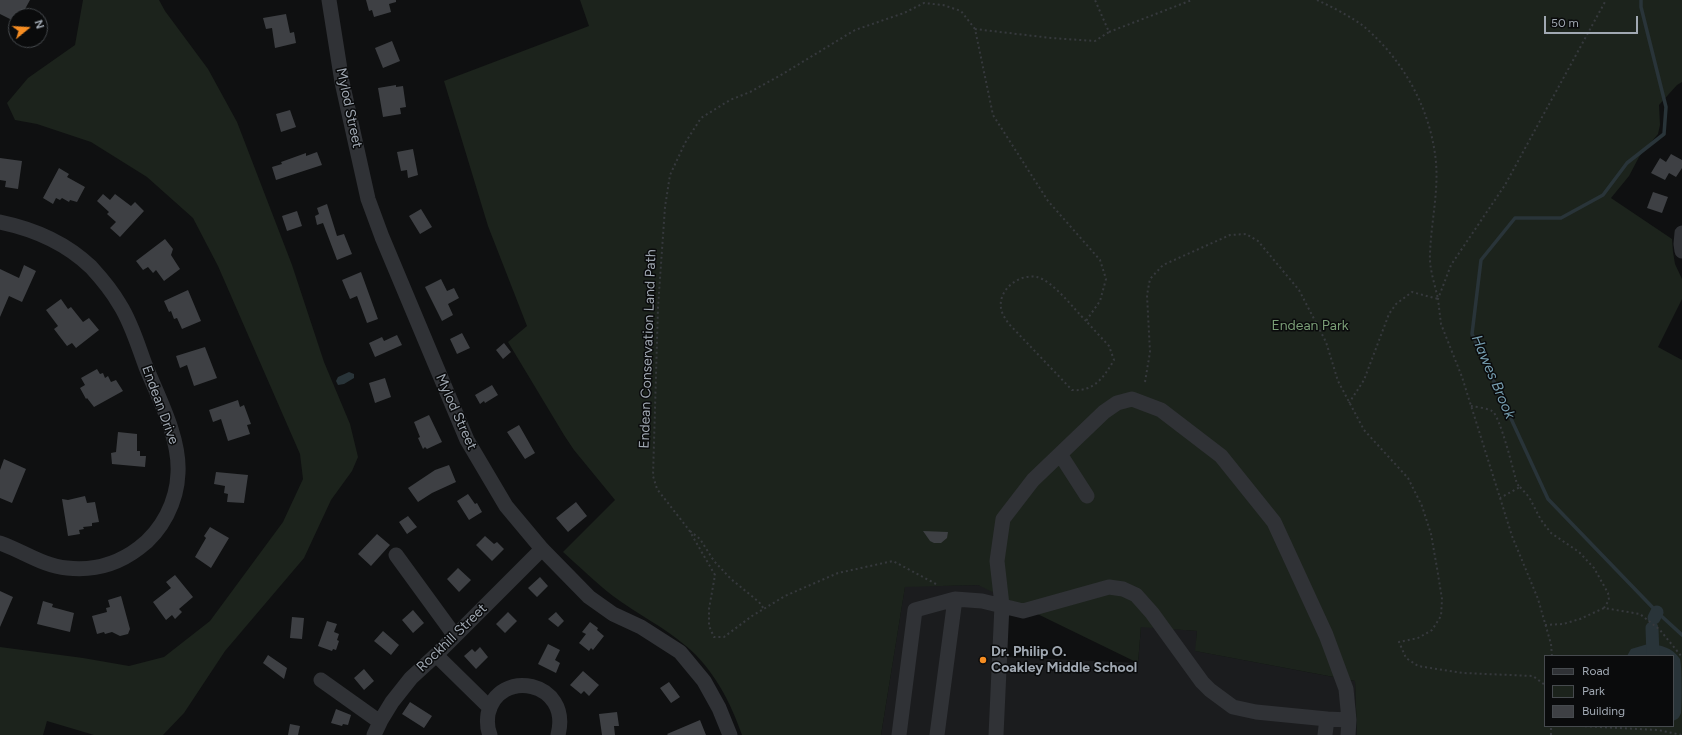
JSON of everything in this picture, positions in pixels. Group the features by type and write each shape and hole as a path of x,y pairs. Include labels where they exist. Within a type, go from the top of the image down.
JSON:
{"street":[{"name":"Mylod Street","path":"329,0 342,82 368,200 467,440 506,506 542,549 589,598 613,614 641,627 680,652 704,681 719,708 730,735"},
{"name":"Endean Drive","path":"0,222 32,230 63,246 90,266 112,292 129,322 172,433 177,453 178,474 172,504 157,530 143,545 117,561 93,568 67,568 38,560 20,550 0,543"},
{"path":"1682,233 1682,251"},
{"path":"996,735 1002,605 997,561 1004,519 1033,480 1104,412 1117,403 1132,399 1161,410 1221,456 1274,522 1326,635 1346,689 1349,720 1348,735"},
{"path":"1060,454 1087,496"},
{"name":"Rockhill Street","path":"377,728 392,702 411,678 542,549"},
{"path":"396,555 455,636"},
{"path":"899,735 915,610 955,600 982,601 1023,611 1109,587 1123,588 1136,595 1152,613 1202,682 1232,707 1256,712 1349,720"},
{"path":"937,735 955,600"},
{"path":"436,655 490,708"},
{"path":"321,680 377,728"},
{"path":"490,735 487,721 490,708 496,698 504,691 515,686 527,685 538,688 548,694 556,703 560,714 561,725 558,735"},
{"path":"1325,735 1327,719"}],"path":[{"path":"1095,0 1109,32"},
{"path":"975,29 1051,38 1095,41 1109,32 1192,0"},
{"path":"1317,0 1361,25 1391,54 1412,83 1426,118 1436,154 1436,199 1429,256 1438,299 1441,324 1462,377 1512,536 1538,599 1551,644 1552,655"},
{"path":"1438,299 1451,265 1505,185 1606,0"},
{"name":"Endean Conservation Land Path","path":"936,584 912,573 893,561 838,573 785,596 724,637 714,637 709,626 709,609 715,575 689,530 657,489 653,476 658,307 665,207 670,175 685,143 701,118 730,100 750,92 781,75 855,30 904,13 924,3 943,5 962,11 975,29 993,115 1048,200 1100,260 1106,279 1100,300 1086,321"},
{"path":"1145,382 1150,352 1146,295 1150,278 1163,265 1230,235 1246,234 1258,241 1298,290 1326,342 1338,381 1364,430 1408,478 1422,506 1431,534 1442,599 1441,616 1432,630 1418,638 1399,642 1406,658 1418,666 1463,673 1533,676 1544,684"},
{"path":"1037,277 1051,285 1086,321 1109,346 1114,360 1106,374 1090,387 1083,391 1072,390 1008,323 1002,312 1001,296 1011,284 1023,278 1037,277"},
{"path":"1349,402 1364,380 1389,314 1396,304 1412,292 1438,299"},
{"path":"1471,406 1492,411 1495,414 1501,428 1517,484 1529,497 1540,520 1551,533 1578,552 1594,568 1608,593 1609,600 1604,608"},
{"path":"1500,498 1520,487"},
{"path":"689,530 700,539 714,561 731,579 759,602 764,609"},
{"path":"1545,624 1563,624 1574,621 1604,608 1640,614 1660,630 1682,657"},
{"path":"1600,727 1658,730 1682,735"}],"shaded area":[{"path":"349,372 354,374 354,378 344,384 338,385 336,381 338,377"},
{"name":"Dr. Philip O. Coakley Middle School","path":"978,585 1006,589 1007,657 1138,663 1141,626 1197,631 1196,651 1355,681 1357,735 881,735 905,586"},
{"path":"1648,644 1657,645 1670,649 1680,659 1682,702 1681,713 1678,718 1674,720 1674,655 1628,655 1631,649"}],"green space":[{"path":"83,0 159,0 165,11 208,69 237,122 292,265 324,362 350,424 358,457 352,471 331,500 304,558 225,651 184,713 163,735 94,735 47,721 43,735 0,735 0,647 83,658 129,666 164,657 210,621 283,522 303,479 300,454 218,266 193,218 147,177 91,142 37,124 15,120 7,103 28,78 75,45"},
{"name":"Endean Park","path":"580,0 1682,0 1682,82 1677,85 1659,105 1660,125 1658,134 1639,157 1629,176 1611,198 1672,239 1675,264 1682,279 1682,299 1658,347 1682,360 1682,735 1357,735 1355,681 1195,651 1197,631 1141,627 1138,663 978,585 905,587 881,735 742,735 727,699 713,675 696,655 669,633 613,596 563,552 615,500 574,450 508,342 527,326 488,226 444,81 589,26"}],"building":[{"path":"0,0 30,0 26,8 8,8 8,18 0,14"},
{"path":"366,0 396,0 396,2 389,4 391,12 374,17 372,10 369,11"},
{"path":"286,14 290,33 294,32 296,43 275,48 272,28 266,29 263,18"},
{"path":"392,41 400,61 383,68 375,48"},
{"path":"396,85 396,87 403,86 406,107 400,108 401,114 383,117 378,88"},
{"path":"290,110 296,127 281,132 276,114"},
{"path":"413,149 418,175 408,178 407,170 401,171 397,152"},
{"path":"317,152 322,165 276,180 272,167 306,153 306,156"},
{"path":"1671,154 1682,160 1682,168 1676,177 1669,173 1665,180 1651,173 1660,158 1666,162"},
{"path":"0,158 22,161 18,189 5,187 6,181 0,180"},
{"path":"59,168 69,174 67,177 85,187 77,202 70,200 69,202 62,198 60,200 56,198 53,204 43,198"},
{"path":"1653,192 1668,197 1662,213 1647,208"},
{"path":"103,194 110,200 115,194 131,206 135,202 144,211 120,237 110,228 116,222 107,214 109,212 97,201"},
{"path":"327,204 337,236 344,234 352,254 337,260 323,223 317,225 315,216 319,214 317,208"},
{"path":"421,209 432,227 420,234 409,216"},
{"path":"297,211 302,226 287,231 282,216"},
{"path":"165,239 173,249 171,255 180,269 164,281 156,270 153,273 148,267 143,270 136,261"},
{"path":"24,265 36,271 22,302 9,296 0,317 0,269 19,278"},
{"path":"361,272 378,319 367,323 357,296 350,299 342,280"},
{"path":"441,279 447,291 454,288 459,298 448,304 453,315 442,321 425,287"},
{"path":"188,290 201,321 182,329 177,318 174,319 171,311 169,312 164,301"},
{"path":"61,299 68,309 71,307 83,322 89,318 99,330 76,348 72,343 67,346 54,329 58,326 46,310"},
{"path":"462,333 470,348 457,354 450,339"},
{"path":"397,335 402,345 375,357 369,343 382,337 384,341"},
{"path":"504,343 511,352 503,359 496,350"},
{"path":"205,347 217,378 194,386 187,365 180,368 176,356"},
{"path":"97,369 100,374 103,373 105,378 108,376 111,382 116,380 123,391 94,407 87,398 86,399 80,388 85,385 81,378"},
{"path":"385,378 391,397 375,403 369,383"},
{"path":"492,385 498,395 485,403 484,401 480,404 475,395"},
{"path":"238,400 240,407 244,405 251,424 247,425 250,434 228,441 221,419 213,422 209,410"},
{"path":"429,415 442,442 427,449 425,447 423,449 418,438 420,437 414,422"},
{"path":"519,425 535,453 525,459 507,432"},
{"path":"118,432 137,434 137,451 140,451 140,456 146,456 145,467 112,464 111,453 116,452"},
{"path":"4,459 26,469 12,503 0,498 0,470"},
{"path":"449,465 456,482 432,493 418,502 408,488 435,470"},
{"path":"216,472 248,475 244,503 227,502 228,494 224,493 225,486 214,484"},
{"path":"468,494 475,504 477,503 482,512 469,520 457,501"},
{"path":"85,496 87,503 95,502 99,522 92,523 92,526 83,527 84,529 79,530 80,534 68,536 62,499 68,500"},
{"path":"576,502 587,516 568,532 556,518"},
{"path":"408,516 417,527 407,534 399,522"},
{"path":"210,527 229,538 211,568 195,557 206,538 204,536"},
{"path":"923,531 948,532 947,538 941,543 934,543 930,541"},
{"path":"377,534 390,545 371,566 358,554"},
{"path":"485,536 494,544 497,542 504,549 492,561 476,545"},
{"path":"458,568 471,580 459,592 447,579"},
{"path":"175,575 193,597 179,609 182,612 175,619 172,615 166,620 153,602 171,588 166,582"},
{"path":"540,577 548,586 537,597 528,588"},
{"path":"0,591 13,597 0,627"},
{"path":"121,596 130,629 128,634 120,636 112,632 105,634 104,632 97,634 92,616 107,612 106,608 110,607 108,600"},
{"path":"43,601 53,604 52,607 74,613 70,632 37,624"},
{"path":"413,610 424,623 413,633 402,620"},
{"path":"508,612 517,621 505,633 496,624"},
{"path":"556,612 564,621 558,627 548,619"},
{"path":"292,617 304,618 302,639 290,638"},
{"path":"327,621 337,624 334,632 339,634 337,640 339,641 336,650 333,649 332,651 318,646"},
{"path":"590,622 598,628 597,630 604,636 593,650 591,648 589,651 579,643 586,634 582,632"},
{"path":"383,631 399,645 391,655 374,641"},
{"path":"548,644 560,650 555,660 560,663 556,673 538,664"},
{"path":"480,647 488,657 476,669 464,656 472,649 475,652"},
{"path":"268,655 287,668 284,679 263,663"},
{"path":"364,669 374,681 364,690 354,678"},
{"path":"583,671 599,685 589,696 584,691 581,694 570,685"},
{"path":"669,682 680,697 671,703 660,688"},
{"path":"410,702 432,716 424,728 402,714"},
{"path":"336,709 351,715 348,725 343,724 342,726 331,723"},
{"path":"617,712 619,726 614,726 615,735 602,735 599,714"},
{"path":"700,720 706,735 667,734"},
{"path":"290,724 300,726 298,735 288,735"}],"waterway":[{"name":"Hawes Brook","path":"1641,0 1641,7 1666,107 1664,134 1627,163 1603,195 1561,218 1515,218 1481,260 1472,334 1548,499 1657,612 1682,635"},
{"name":"Hawes Brook","path":"1654,618 1657,612"},
{"path":"1652,628 1653,655"}],"place":[{"name":"Dr. Philip O. Coakley Middle School","path":"983,660"}]}
